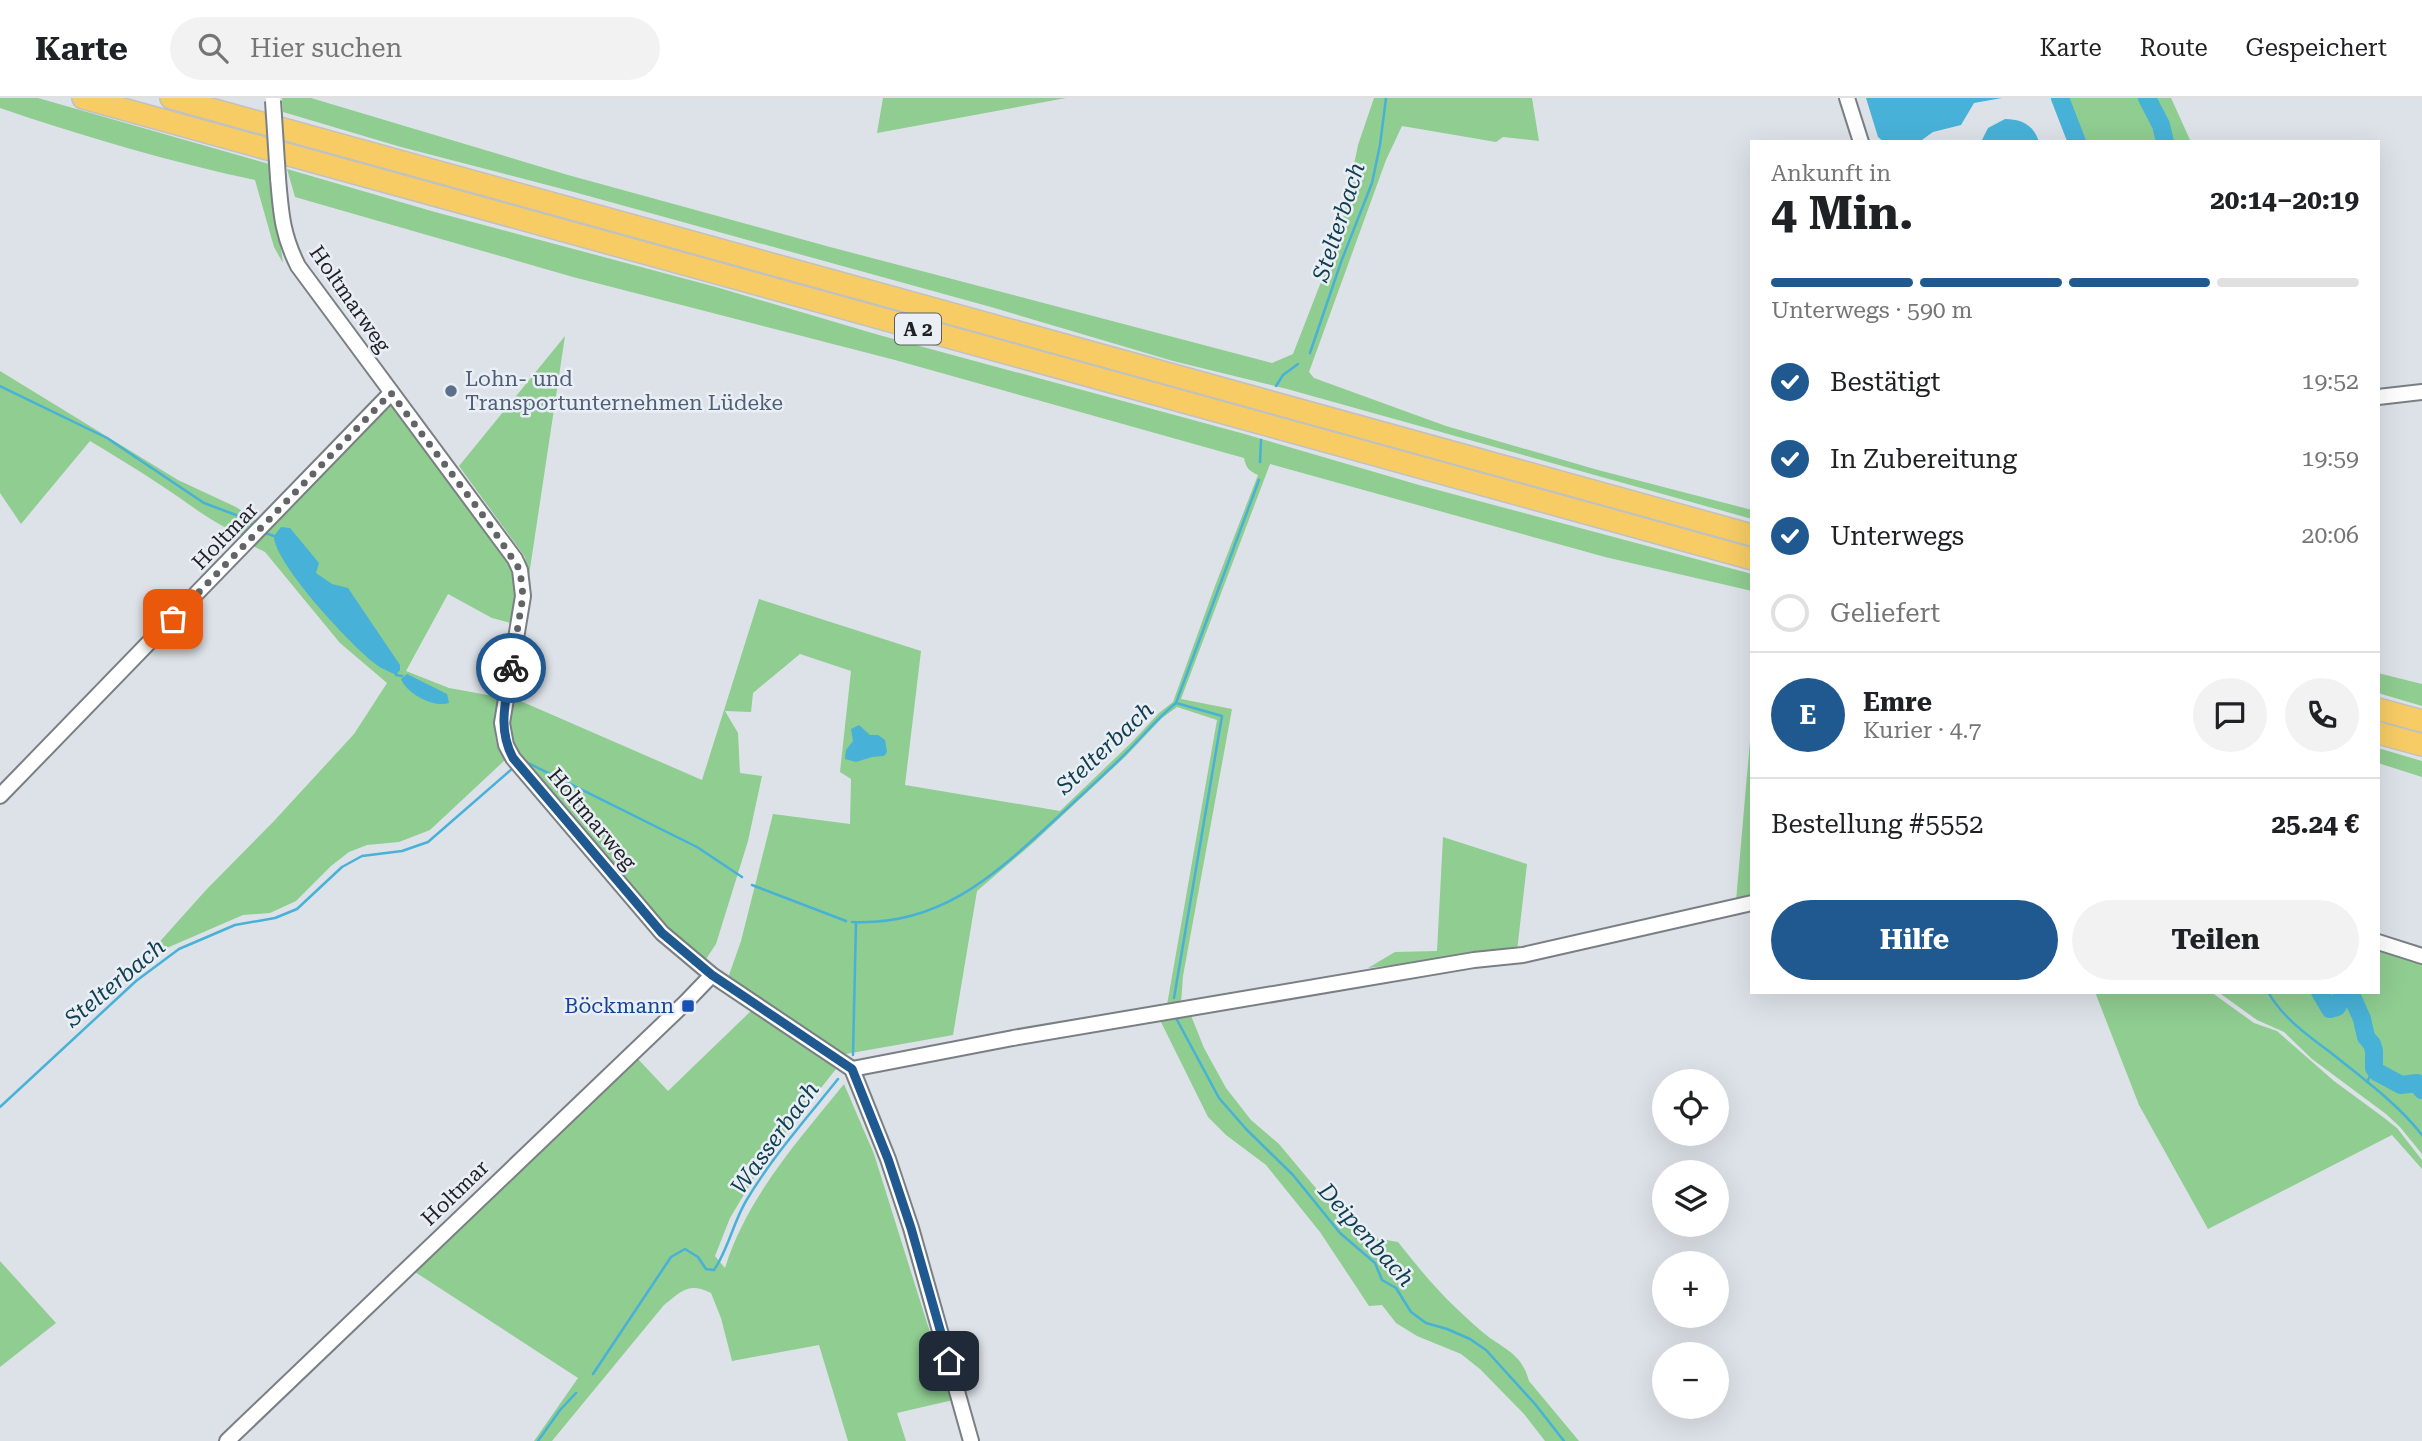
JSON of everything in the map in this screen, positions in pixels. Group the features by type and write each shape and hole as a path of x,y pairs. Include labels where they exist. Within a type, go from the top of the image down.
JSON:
{"highway":[{"name":"A 2","path":"83,98 1750,558"},
{"name":"A 2","path":"171,98 1750,534"},
{"path":"2380,710 2422,721"},
{"path":"2380,734 2422,745"}],"street":[{"path":"1847,98 1860,140"},
{"name":"Holtmarweg","path":"273,99 282,223 287,243 298,266 507,548 520,570 523,596 502,723 506,745 513,758 662,933 712,975 852,1069"},
{"path":"2380,397 2422,392"},
{"name":"Holtmar","path":"0,796 391,393"},
{"path":"971,1441 911,1228 888,1159 852,1069 1067,1029 1474,960 1523,955 1750,903"},
{"path":"2380,943 2422,956"},
{"name":"Holtmar","path":"227,1441 712,975"}],"green space":[{"path":"0,98 38,98 269,164 283,263 274,247 255,180 159,157 62,129 0,108"},
{"path":"282,98 311,98 568,175 1272,363 1293,354 1340,233 1358,145 1374,98 1532,98 1539,141 1503,137 1496,142 1402,126 1386,160 1309,372 1314,378 1446,426 1598,470 1750,509 1750,518 1287,389 1173,361 991,307 401,147 283,112"},
{"path":"883,98 1066,98 877,133"},
{"path":"2052,98 2171,98 2190,140 2068,140"},
{"path":"287,169 1241,433 1419,485 1750,573 1750,591 1605,557 1270,464 1181,699 1232,709 1183,976 1181,1003 1167,1005 1217,720 1177,707 1162,718 1126,756 1033,843 977,891 953,1035 840,1055 728,978 741,941 773,814 850,824 851,779 840,772 851,671 800,654 753,693 751,712 725,711 738,733 740,773 762,776 748,841 716,944 704,962 667,933 508,742 509,696 702,780 759,599 921,651 905,785 1060,811 1173,702 1258,475 1248,469 1244,458 895,360 573,277 295,197"},
{"path":"565,336 528,582 525,557 459,466"},
{"path":"0,371 178,480 236,507 261,524 247,537 235,532 90,441 21,524 0,493"},
{"path":"390,402 505,556 515,581 511,623 492,618 448,594 406,671 449,688 499,697 495,737 505,760 430,830 399,842 367,845 349,852 296,901 270,913 243,915 146,957 354,734 387,683 340,643 265,552 251,545"},
{"path":"2380,674 2422,684 2422,706 2380,694"},
{"path":"1750,741 1750,898 1736,901"},
{"path":"2380,749 2422,761 2422,777 2380,764"},
{"path":"1443,837 1527,864 1517,951 1368,968 1395,952 1437,951"},
{"path":"2380,945 2422,959 2422,1154 2386,1114 2312,1059 2284,1032 2257,1020 2221,994 2380,994"},
{"path":"2096,994 2214,994 2254,1023 2277,1031 2334,1081 2397,1128 2422,1160 2422,1169 2392,1135 2208,1229 2139,1105"},
{"path":"753,1009 836,1069 767,1156 730,1218 715,1256 725,1268 746,1217 760,1194 844,1084 874,1154 953,1400 897,1413 906,1441 848,1441 819,1345 732,1361 721,1318 711,1293 691,1288 664,1305 552,1441 534,1441 578,1378 415,1272 637,1058 668,1091"},
{"path":"1190,1013 1204,1048 1226,1088 1251,1120 1279,1144 1350,1229 1364,1236 1398,1242 1456,1308 1519,1360 1529,1381 1579,1441 1545,1441 1524,1414 1480,1369 1461,1354 1417,1336 1396,1323 1382,1305 1369,1306 1320,1232 1266,1165 1226,1135 1208,1117 1159,1018"},
{"path":"0,1261 56,1323 0,1367"}],"water":[{"path":"1866,98 2002,98 1974,103 1961,125 1933,132 1922,140 1882,140 1878,137"},
{"path":"2005,119 2016,120 2034,131 2038,140 1982,140 1988,128"},
{"path":"281,527 290,528 319,563 316,573 332,584 348,588 400,665 396,675 378,666 362,653 299,583 277,548 274,536"},
{"path":"407,674 447,694 449,703 428,702 415,695 401,679"},
{"path":"859,725 870,735 878,735 885,740 887,752 884,756 856,762 845,759 846,750 853,741 851,729"}],"waterway":[{"name":"Stelterbach","path":"1310,353 1372,183 1386,98"},
{"path":"2060,98 2076,140"},
{"path":"2147,98 2161,125 2165,140"},
{"name":"Stelterbach","path":"1276,386 1283,375 1298,364"},
{"path":"0,386 107,438 204,503 244,518 253,526"},
{"name":"Stelterbach","path":"1260,462 1261,440"},
{"name":"Stelterbach","path":"852,922 910,916 936,907 983,881 1066,810 1176,703 1259,480"},
{"path":"265,533 274,536"},
{"path":"396,675 402,676"},
{"name":"Deipenbach","path":"1174,998 1222,716 1176,703"},
{"name":"Stelterbach","path":"522,760 697,847 742,877"},
{"name":"Stelterbach","path":"0,1107 136,981 179,949 235,925 275,918 297,909 342,867 362,856 402,851 428,842 513,768"},
{"name":"Stelterbach","path":"752,885 846,921"},
{"path":"853,1055 856,923"},
{"path":"2269,994 2296,1025 2379,1091 2422,1135"},
{"path":"2321,994 2330,1009 2337,1007 2343,994"},
{"path":"2351,994 2362,1019 2366,1037 2372,1044 2374,1068 2401,1085 2417,1083 2422,1090"},
{"name":"Deipenbach","path":"1176,1018 1219,1098 1293,1175 1340,1233 1375,1263 1382,1280 1396,1288 1411,1312 1426,1323 1470,1339 1486,1350 1564,1441"},
{"path":"2367,1082 2374,1068"},
{"name":"Wasserbach","path":"593,1374 671,1257 685,1249 698,1257 706,1269 714,1270 741,1209 756,1185 838,1079"},
{"name":"Wasserbach","path":"538,1441 576,1393"}],"way so far":[{"path":"173,619 391,393 515,559 520,570 523,596 511,668"}],"place":[{"name":"Lohn- und Transportunternehmen Lüdeke","path":"451,391"},
{"name":"Böckmann","path":"688,1006"}],"route":[{"path":"511,668 502,723 506,745 513,758 662,933 712,975 852,1069 888,1159 911,1228 949,1361"}]}
